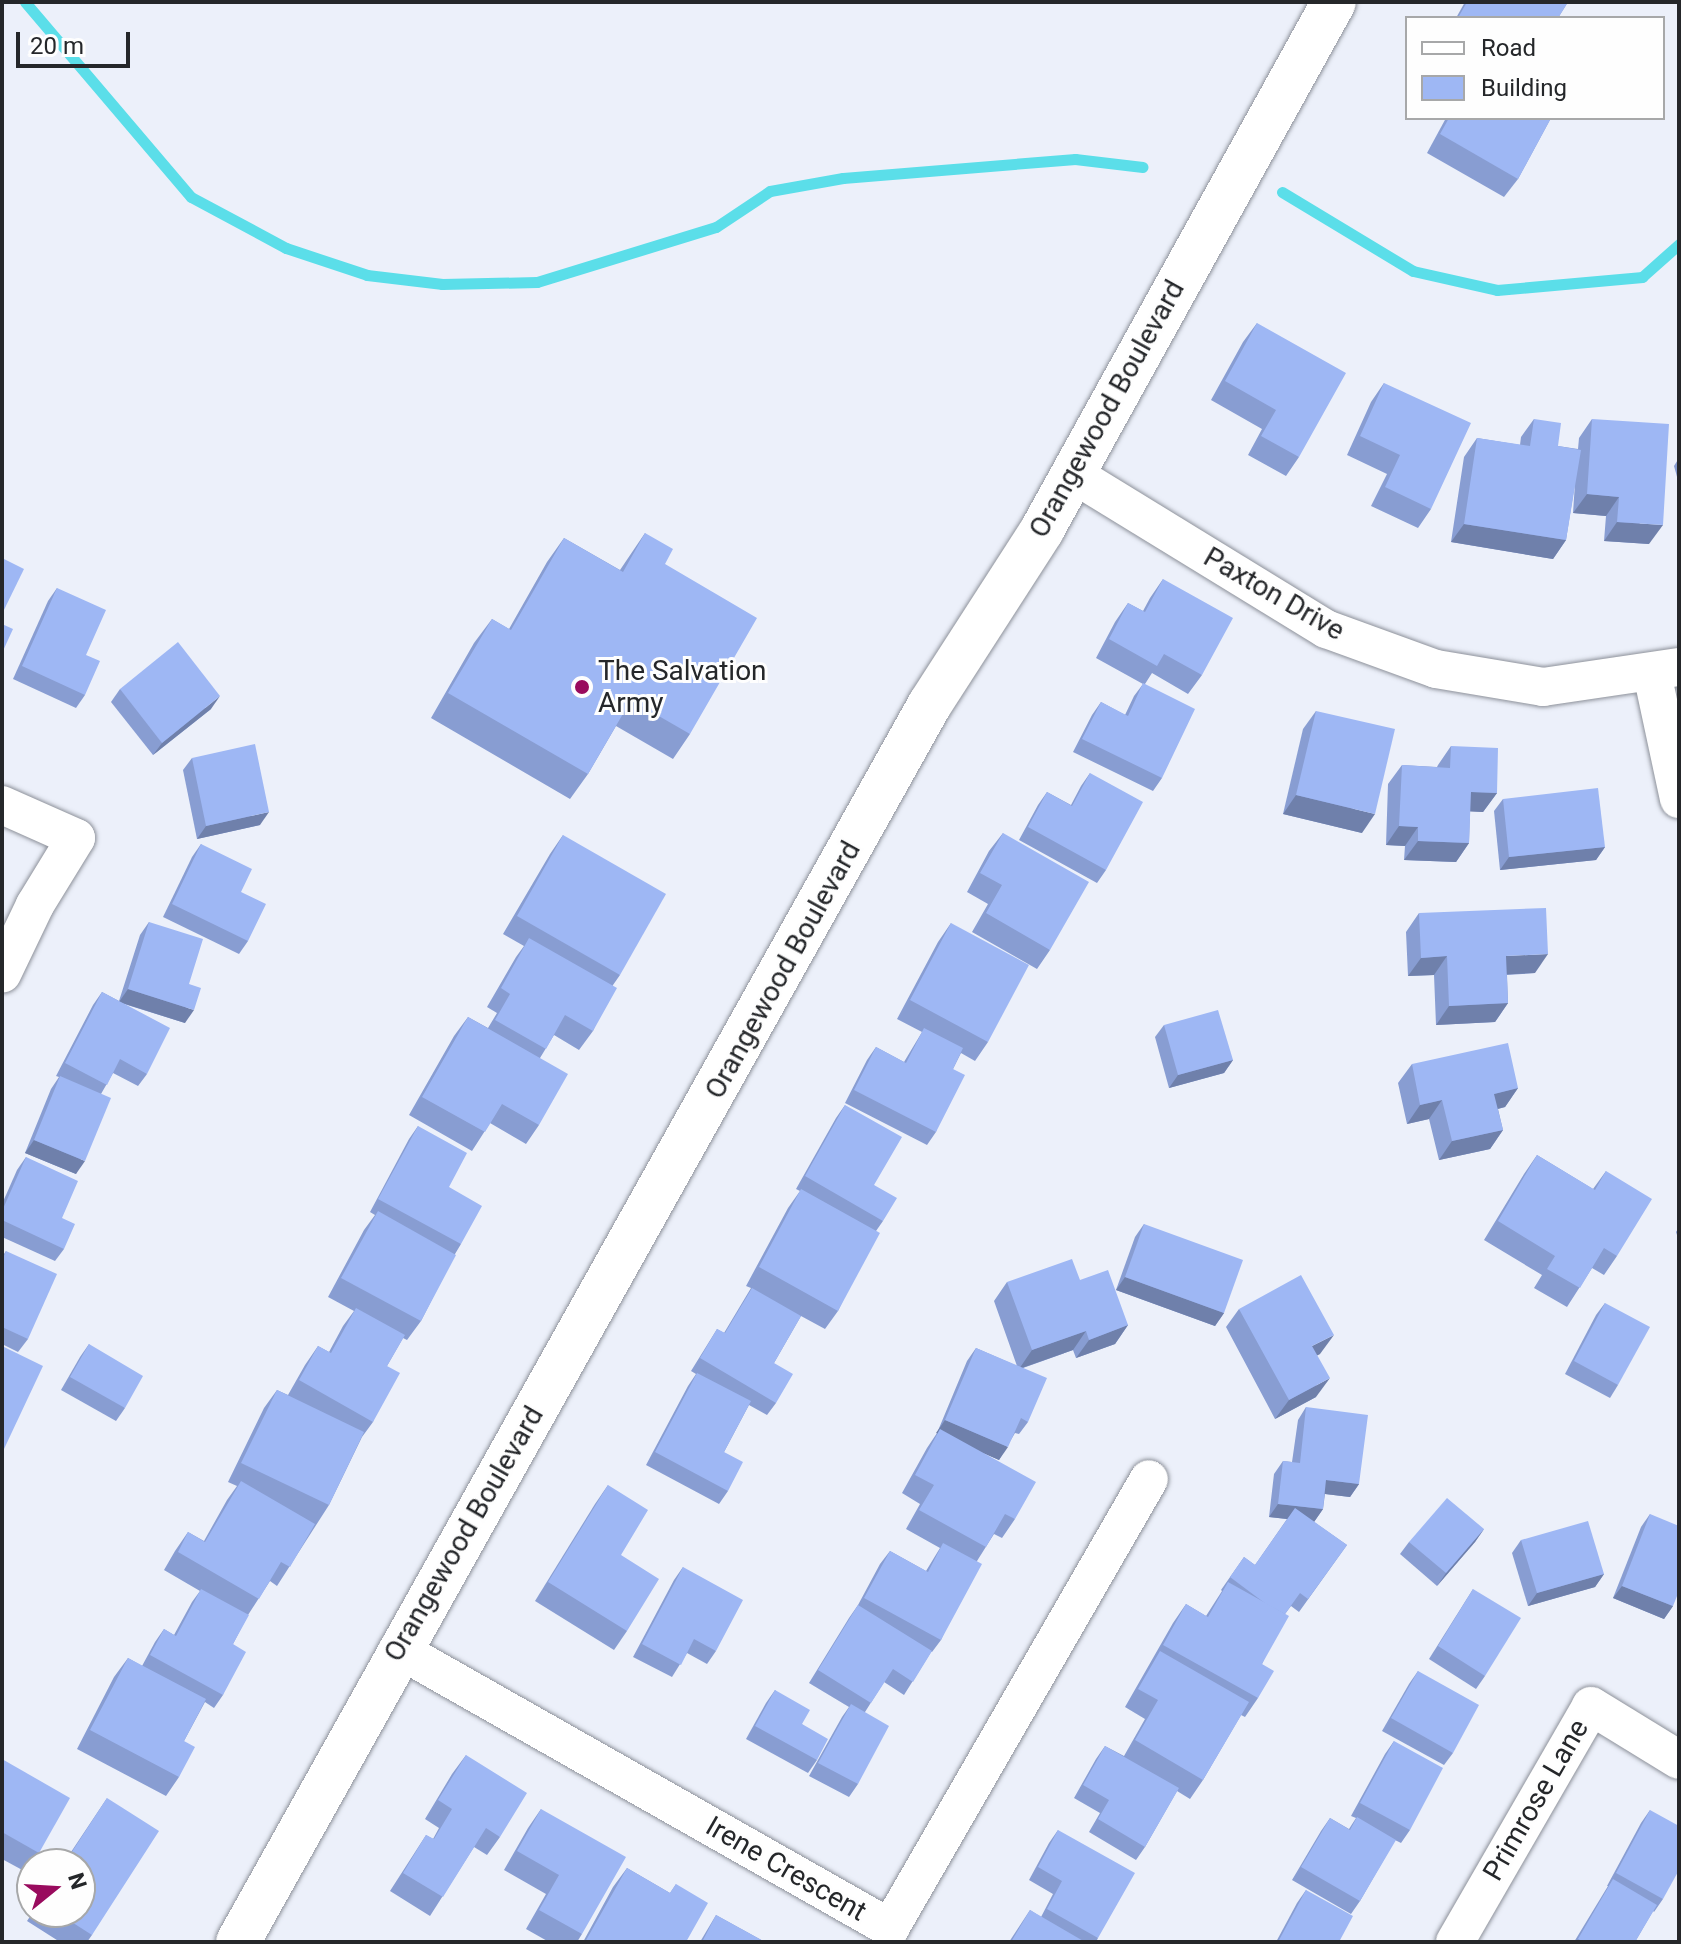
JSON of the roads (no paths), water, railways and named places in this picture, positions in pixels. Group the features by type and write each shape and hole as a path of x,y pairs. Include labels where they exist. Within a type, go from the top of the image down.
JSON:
{"street":[{"name":"Orangewood Boulevard","path":"238,1942 398,1649 930,704 1073,474 1334,2"},
{"name":"Paxton Drive","path":"1073,474 1326,629 1436,669 1543,687 1665,670"},
{"path":"1665,670 1679,799"},
{"path":"2,805 76,838 35,905 2,974"},
{"name":"Irene Crescent","path":"398,1649 890,1928 1149,1479"},
{"name":"Primrose Lane","path":"1455,1942 1591,1706 1679,1760"}],"waterway":[{"path":"25,2 191,197 286,248 367,275 442,284 537,282 716,227 770,191 843,178 1075,159 1143,167"},
{"path":"1282,192 1413,271 1497,290 1642,277 1679,244"}],"place":[{"name":"The Salvation Army","path":"582,687"}]}
